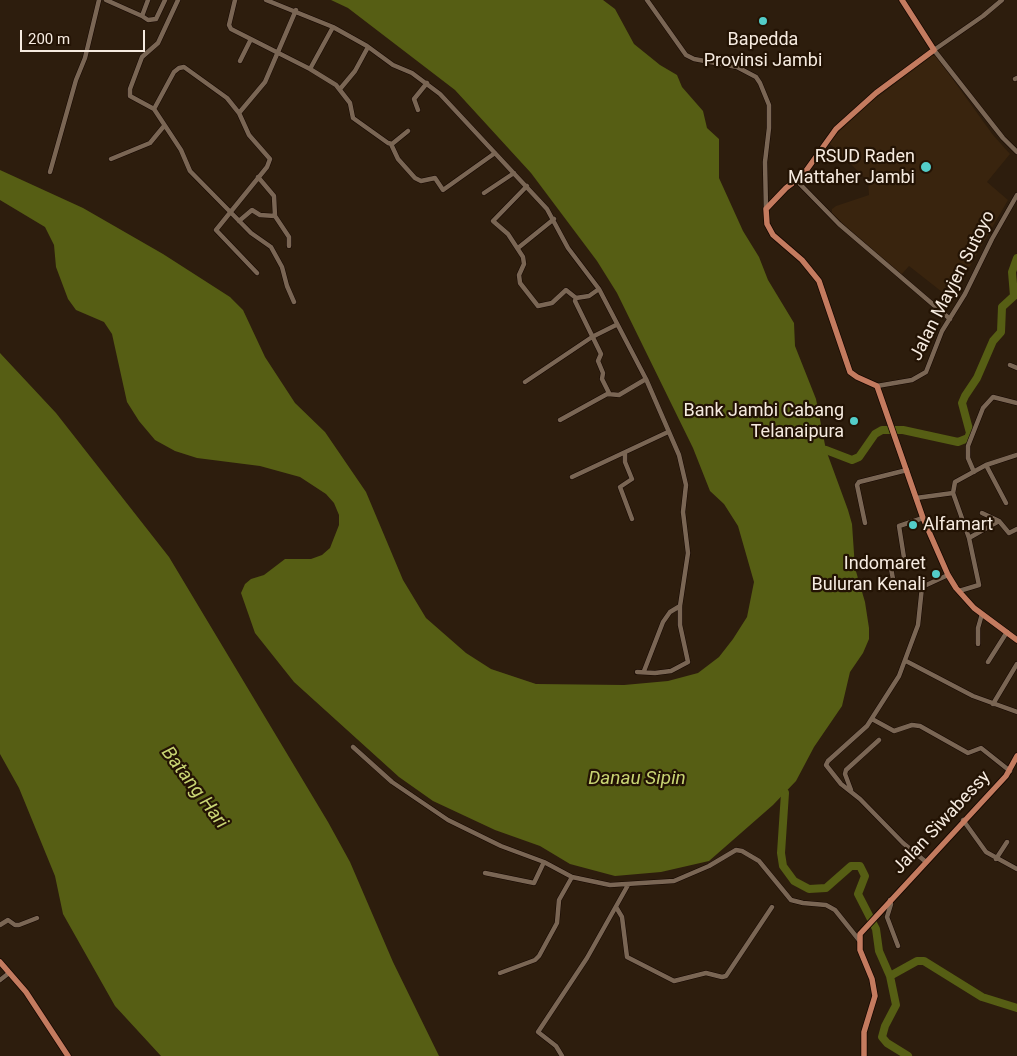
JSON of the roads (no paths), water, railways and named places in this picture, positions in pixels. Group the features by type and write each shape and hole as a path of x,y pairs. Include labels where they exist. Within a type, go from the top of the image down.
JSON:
{"main road":[{"path":"902,0 934,50 902,72 850,115 828,137 796,180 780,193 766,210 767,224 773,235 802,260 819,280 850,372 877,386 891,420 923,518 948,575 958,591 982,614 1017,640"},
{"name":"Jalan Siwabessy","path":"859,940 863,930 884,906 1010,771 1017,756"},
{"path":"859,940 875,996 864,1032 864,1056"},
{"path":"0,962 26,992 68,1056"}],"street":[{"path":"50,172 76,80 85,58 99,0"},
{"path":"106,0 148,20 156,20 165,0"},
{"path":"142,16 148,0"},
{"path":"178,0 158,43 142,56 129,91 131,97 154,109 181,150 190,171 239,221 273,250 282,267 294,302"},
{"path":"235,0 229,26 234,31 310,69 340,89 352,108 352,118 390,144 398,159 415,178 421,181 435,178 443,190 496,153"},
{"path":"266,0 296,10 333,27 368,47 393,65 412,72 427,83 456,110 527,186 554,219 568,248 599,289 616,325 646,379 679,455 686,492 683,512 688,553 680,606 681,632 688,662 671,671 655,673 636,672"},
{"path":"647,0 686,55 694,59 737,67 751,74 760,83 769,105 769,128 765,162 766,210"},
{"path":"1002,0 983,16 934,50 1003,138 1017,152"},
{"path":"238,112 266,82 296,10"},
{"path":"310,69 333,27"},
{"path":"240,61 251,39"},
{"path":"340,89 355,71 368,47"},
{"path":"154,109 174,72 181,67 220,92 238,112 249,135 270,159 216,231 257,273"},
{"path":"418,110 414,99 427,83"},
{"path":"112,159 150,143 164,126"},
{"path":"390,144 400,140 408,131"},
{"path":"484,193 514,173"},
{"path":"258,177 274,196 275,216 288,237 289,246"},
{"path":"796,180 839,224 950,319"},
{"path":"527,186 493,220 508,234 524,261 519,275 520,283 536,305 541,306 552,303 566,290 576,298 589,296 599,289"},
{"name":"Jalan Mayjen Sutoyo","path":"877,386 912,380 926,372 939,339 966,294 992,239 1017,195"},
{"path":"239,221 252,210 260,215 275,216"},
{"path":"518,248 554,219"},
{"path":"576,298 575,301 601,354 598,361 608,394"},
{"path":"525,382 592,337 616,325"},
{"path":"1010,365 1017,368"},
{"path":"560,420 608,394 619,395 646,379"},
{"path":"974,472 968,458 968,446 983,408 993,397 1017,403"},
{"path":"572,477 625,454 668,432"},
{"path":"625,454 625,462 632,478 620,487 632,519"},
{"path":"958,591 979,586 969,538 953,493 954,482 986,465 1017,455"},
{"path":"986,465 1006,503"},
{"path":"865,523 857,485 859,482 908,470"},
{"path":"916,498 953,493"},
{"path":"982,513 999,521 1009,533 1017,530"},
{"path":"894,584 890,569 905,564 899,526 923,518"},
{"path":"969,538 999,521"},
{"path":"926,862 903,843 851,790 841,784 828,769 827,762 856,738 872,718 906,661 920,618 922,587 948,575"},
{"path":"644,671 662,622 670,612 680,606"},
{"path":"978,644 978,628 982,614"},
{"path":"988,662 1006,632"},
{"path":"906,661 973,696 1017,712"},
{"path":"993,704 1017,664"},
{"path":"872,718 894,731 912,725 920,726 968,753 981,748 1010,771"},
{"path":"851,790 845,774 846,770 879,740"},
{"path":"353,747 392,782 448,820 500,846 544,862 572,877 594,883 628,886 674,881 709,866 736,850 742,851 759,861 792,900 803,903 826,904 835,910 859,940"},
{"path":"963,820 986,852 1017,869"},
{"path":"996,859 1007,842"},
{"path":"485,873 534,883 544,862"},
{"path":"500,973 535,960 538,956 557,923 560,900 572,877"},
{"path":"562,1056 556,1046 538,1032 587,958 628,886"},
{"path":"890,900 891,904 887,917 898,946"},
{"path":"616,907 622,917 627,956 674,980 706,973 722,977 726,976 772,907"},
{"path":"0,926 8,920 14,925 19,925 37,918"},
{"path":"0,980 9,973"}],"water":[{"name":"Danau Sipin","path":"331,0 603,0 615,9 634,44 660,65 677,75 682,87 703,111 707,128 719,139 719,178 743,231 759,257 768,280 794,323 795,346 816,399 826,450 852,524 855,568 865,602 869,639 863,653 850,672 842,706 814,747 796,781 773,805 709,861 661,872 615,876 570,864 540,846 495,830 433,801 399,777 294,682 255,633 241,593 245,584 251,579 264,575 285,559 311,559 322,555 330,548 339,525 339,515 334,503 326,494 300,477 260,466 197,458 175,451 155,440 139,421 127,402 112,334 104,322 76,310 68,299 56,267 54,245 45,227 0,200 0,170 83,208 163,254 230,297 243,310 265,357 295,403 325,432 366,492 403,580 426,618 466,653 491,669 536,684 624,685 668,681 698,673 719,657 747,617 754,582 738,526 724,504 710,491 693,448 617,293 597,261 531,173 455,90 348,8"},
{"name":"Batang Hari","path":"0,353 56,413 169,557 350,862 393,962 439,1056 161,1056 115,1006 63,914 55,876 19,788 0,754"}],"waterway":[{"path":"826,450 852,460 859,457 875,434 882,430 903,430 958,442 968,438 970,433 962,403 977,378 993,341 1001,332 1002,307 1014,296 1012,272 1017,258"},
{"path":"785,793 781,853 783,866 794,881 809,889 826,888 851,866 860,866 865,876 858,894 876,929 879,951 890,976 896,1005 885,1026 882,1037 887,1043 908,1056"},
{"path":"890,976 917,961 924,961 982,997 1017,1008"}],"place":[{"name":"Bapedda Provinsi Jambi","path":"763,21"},
{"name":"RSUD Raden Mattaher Jambi","path":"926,167"},
{"name":"Bank Jambi Cabang Telanaipura","path":"854,421"},
{"name":"Alfamart","path":"913,525"},
{"name":"Indomaret Buluran Kenali","path":"936,574"}]}
